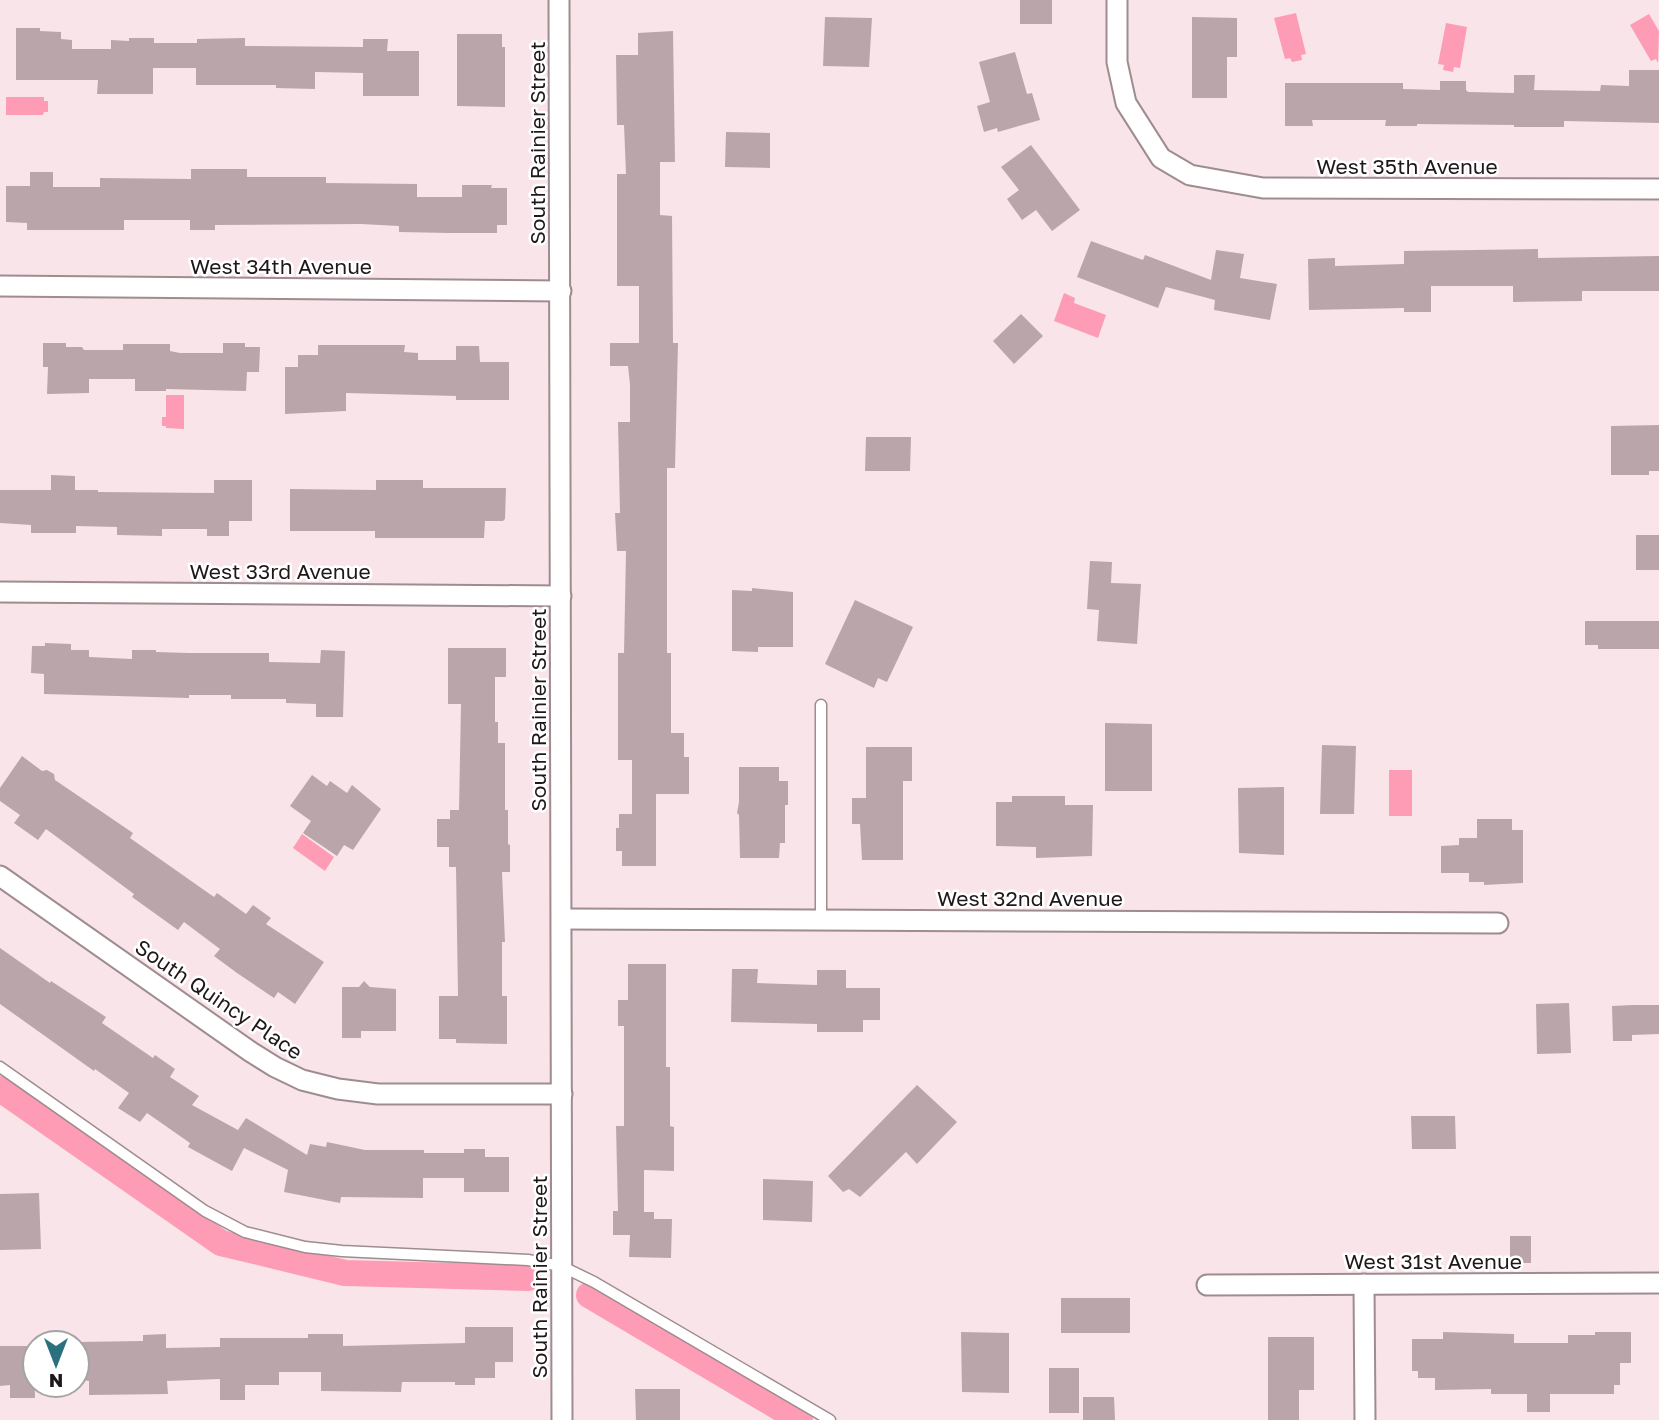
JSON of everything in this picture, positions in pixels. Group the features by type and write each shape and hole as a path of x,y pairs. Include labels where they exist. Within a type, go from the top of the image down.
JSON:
{"street":[{"name":"South Rainier Street","path":"559,0 562,1420"},
{"name":"West 35th Avenue","path":"1117,0 1117,62 1126,103 1161,158 1190,174 1263,188 1659,189"},
{"name":"West 34th Avenue","path":"0,286 561,290"},
{"name":"West 33rd Avenue","path":"0,592 561,596"},
{"name":"South Quincy Place","path":"0,876 251,1052 275,1068 302,1080 338,1089 378,1094 562,1094"},
{"name":"West 32nd Avenue","path":"562,919 1498,923"},
{"name":"West 31st Avenue","path":"1207,1285 1659,1283"},
{"path":"1364,1284 1365,1420"}],"lane":[{"path":"821,705 821,919"},
{"path":"0,1067 205,1211 245,1232 305,1247 342,1251 528,1260 561,1266 594,1282 830,1420"}],"shaded area":[{"path":"1296,13 1306,54 1301,55 1302,60 1292,62 1290,58 1285,59 1274,18"},
{"path":"1649,14 1659,31 1658,63 1656,59 1651,61 1630,25"},
{"path":"1446,23 1467,27 1460,68 1454,67 1453,72 1443,70 1444,65 1438,64"},
{"path":"6,97 44,97 44,101 48,101 48,112 43,115 6,115"},
{"path":"1064,293 1075,298 1074,303 1106,315 1098,338 1054,321"},
{"path":"166,395 184,395 184,429 162,426 162,417 166,417"},
{"path":"1389,770 1412,770 1412,816 1389,816"},
{"path":"302,834 334,857 325,871 293,848"}],"building":[{"path":"1020,0 1052,0 1052,24 1020,24"},
{"path":"825,17 872,18 869,67 823,66"},
{"path":"1192,17 1237,18 1237,57 1227,57 1227,98 1192,98"},
{"path":"16,28 40,28 40,31 61,32 61,39 72,40 72,49 111,49 111,40 129,41 129,38 154,38 154,43 197,43 197,39 245,38 245,46 363,47 363,39 388,39 387,51 419,51 419,96 363,96 363,73 315,72 315,89 276,88 276,85 196,85 196,68 153,68 153,94 97,94 98,80 16,80"},
{"path":"673,31 675,162 660,162 660,215 672,216 673,343 678,343 675,468 667,468 667,653 671,653 671,733 684,733 684,757 689,757 689,794 656,794 656,866 622,866 622,851 616,851 616,828 619,828 619,814 632,814 632,760 618,760 618,653 624,653 626,551 617,551 615,513 620,513 618,422 630,422 630,385 628,366 610,366 610,343 639,343 639,286 617,286 617,174 626,174 624,125 617,125 616,55 638,55 638,33"},
{"path":"457,34 502,34 502,47 505,47 505,107 457,106"},
{"path":"1015,52 1027,94 1032,93 1040,120 998,132 997,128 984,132 977,106 990,102 979,62"},
{"path":"1629,70 1659,70 1659,123 1564,121 1564,127 1417,124 1385,126 1386,120 1312,120 1313,126 1285,126 1285,83 1403,83 1403,89 1440,90 1440,81 1466,81 1468,92 1514,93 1514,75 1535,75 1534,90 1600,91 1601,85 1629,86"},
{"path":"726,132 770,133 770,168 725,167"},
{"path":"1031,145 1080,210 1052,231 1036,210 1022,220 1007,199 1019,190 1001,167"},
{"path":"191,169 247,169 247,177 326,177 326,183 417,184 417,197 462,197 462,185 492,185 491,188 507,188 507,225 497,225 497,233 448,233 399,232 399,226 361,224 215,225 215,230 190,230 190,220 124,220 124,230 27,230 27,223 6,222 6,186 30,186 30,172 53,172 53,187 100,187 100,178 191,179"},
{"path":"1091,241 1143,260 1145,255 1211,280 1216,250 1244,254 1240,278 1277,284 1270,320 1214,310 1215,300 1166,287 1158,308 1077,277"},
{"path":"1538,249 1538,258 1659,256 1659,291 1582,291 1582,301 1513,302 1513,286 1431,286 1431,312 1404,312 1404,308 1309,310 1308,259 1335,258 1335,266 1404,264 1404,251"},
{"path":"1021,314 1043,336 1014,364 993,341"},
{"path":"43,343 66,343 66,347 82,347 84,350 123,350 123,344 170,344 170,351 180,353 223,353 223,343 245,343 245,347 260,347 259,372 247,372 246,391 135,391 135,379 89,379 89,393 47,394 48,367 43,367"},
{"path":"318,345 405,345 404,352 418,353 418,360 456,360 456,346 479,346 480,362 509,362 509,400 456,400 456,396 346,393 346,411 285,414 285,367 298,367 298,355 318,355"},
{"path":"1659,425 1659,471 1649,471 1649,475 1611,475 1611,426"},
{"path":"866,437 911,437 910,471 865,471"},
{"path":"51,475 75,476 75,490 98,492 214,493 214,480 252,480 252,521 229,521 229,536 207,536 207,529 162,529 162,536 117,535 117,527 76,526 76,533 31,533 31,525 0,523 0,490 51,490"},
{"path":"376,480 423,480 423,488 506,488 505,519 485,521 484,538 375,538 375,531 290,531 290,489 376,490"},
{"path":"1636,535 1659,535 1659,570 1636,570"},
{"path":"1090,561 1112,562 1111,583 1141,584 1137,644 1097,641 1099,610 1087,609"},
{"path":"752,588 793,592 793,647 758,647 758,652 732,651 732,590 752,591"},
{"path":"855,600 913,627 887,682 878,678 874,688 825,664"},
{"path":"1585,621 1659,621 1659,649 1598,649 1598,645 1585,645"},
{"path":"45,643 71,644 71,650 89,650 89,657 132,659 132,650 156,650 189,653 269,653 269,662 320,663 321,650 345,651 343,717 316,717 316,704 286,703 286,699 231,699 231,695 189,695 189,698 44,694 44,674 31,673 32,646 45,646"},
{"path":"448,648 506,648 506,677 495,677 495,722 498,722 498,743 505,743 505,810 508,810 510,845 510,872 502,872 505,942 502,942 502,996 507,996 507,1044 456,1043 456,1039 439,1039 439,996 458,996 456,867 449,867 449,847 437,847 437,819 450,819 450,810 459,810 461,704 448,704"},
{"path":"1105,723 1152,724 1152,791 1105,791"},
{"path":"1322,745 1356,746 1354,814 1320,814"},
{"path":"866,747 912,747 912,781 903,781 903,860 862,860 860,824 852,824 852,798 866,798"},
{"path":"22,756 42,771 47,770 54,774 55,780 133,833 130,838 214,897 217,893 246,914 253,905 271,918 266,924 324,962 295,1004 278,992 274,998 237,973 214,956 220,949 184,922 178,930 46,829 38,840 14,823 20,815 0,801 0,788"},
{"path":"739,767 779,767 779,781 788,781 785,843 780,843 779,858 740,858 737,813"},
{"path":"312,775 327,786 330,781 347,793 352,785 381,809 353,850 344,845 337,856 303,833 311,821 290,806"},
{"path":"1284,787 1284,855 1239,853 1238,788"},
{"path":"1012,796 1065,796 1065,805 1093,805 1092,856 1036,858 1036,847 996,846 996,802 1012,802"},
{"path":"1477,819 1512,819 1512,830 1523,830 1523,883 1484,885 1484,882 1469,882 1469,873 1441,873 1441,846 1459,845 1459,838 1477,838"},
{"path":"0,948 106,1017 102,1023 153,1058 155,1055 175,1069 170,1077 199,1096 192,1105 238,1130 246,1118 307,1155 310,1144 326,1147 327,1142 365,1150 424,1150 424,1153 464,1153 464,1149 485,1149 485,1157 509,1157 509,1192 464,1192 464,1178 423,1178 423,1198 341,1197 340,1203 284,1192 288,1170 244,1148 232,1171 188,1147 190,1143 147,1113 140,1122 118,1108 129,1093 0,1004"},
{"path":"628,964 666,964 666,1067 670,1067 670,1126 674,1127 674,1171 644,1170 644,1212 654,1212 654,1219 672,1219 671,1258 629,1257 630,1235 613,1235 613,1211 618,1211 616,1126 624,1126 624,1026 618,1026 618,1000 628,1000"},
{"path":"732,969 758,969 757,983 817,985 817,970 846,970 846,988 880,988 880,1020 863,1020 863,1032 817,1032 817,1024 731,1022"},
{"path":"364,981 370,987 396,989 396,1031 361,1031 361,1038 342,1038 342,987 359,987"},
{"path":"1569,1003 1571,1053 1537,1054 1536,1004"},
{"path":"1659,1005 1659,1034 1632,1035 1632,1041 1613,1041 1612,1006"},
{"path":"917,1085 957,1122 917,1164 906,1152 860,1197 849,1189 843,1192 828,1176"},
{"path":"1411,1116 1455,1116 1456,1149 1412,1149"},
{"path":"763,1179 813,1181 812,1222 763,1220"},
{"path":"39,1193 41,1249 0,1250 0,1194"},
{"path":"1510,1236 1531,1236 1531,1263 1510,1263"},
{"path":"1061,1298 1130,1298 1130,1333 1061,1333"},
{"path":"465,1327 513,1327 513,1362 495,1362 495,1378 475,1378 475,1385 455,1385 455,1382 402,1382 401,1392 321,1391 321,1372 279,1372 279,1385 245,1385 245,1400 220,1400 220,1379 167,1381 168,1394 91,1395 91,1342 143,1341 143,1335 166,1334 166,1348 220,1347 220,1338 308,1338 308,1334 343,1334 343,1346 465,1343"},
{"path":"961,1332 1009,1333 1009,1393 962,1392"},
{"path":"1443,1332 1514,1334 1514,1343 1568,1343 1568,1335 1631,1332 1631,1363 1620,1363 1620,1385 1614,1385 1614,1394 1550,1394 1550,1412 1527,1412 1527,1394 1491,1394 1491,1389 1435,1390 1435,1378 1418,1378 1418,1371 1412,1371 1412,1339 1443,1339"},
{"path":"1268,1337 1314,1337 1314,1390 1299,1390 1299,1420 1268,1420"},
{"path":"0,1346 21,1346 21,1398 10,1398 10,1385 0,1386"},
{"path":"1049,1368 1079,1368 1079,1413 1049,1413"},
{"path":"635,1389 680,1389 680,1420 636,1420"},
{"path":"1083,1397 1114,1397 1115,1420 1083,1420"}],"waterway":[{"path":"0,1089 221,1243 345,1273 528,1278"},
{"path":"589,1295 800,1420"}]}
